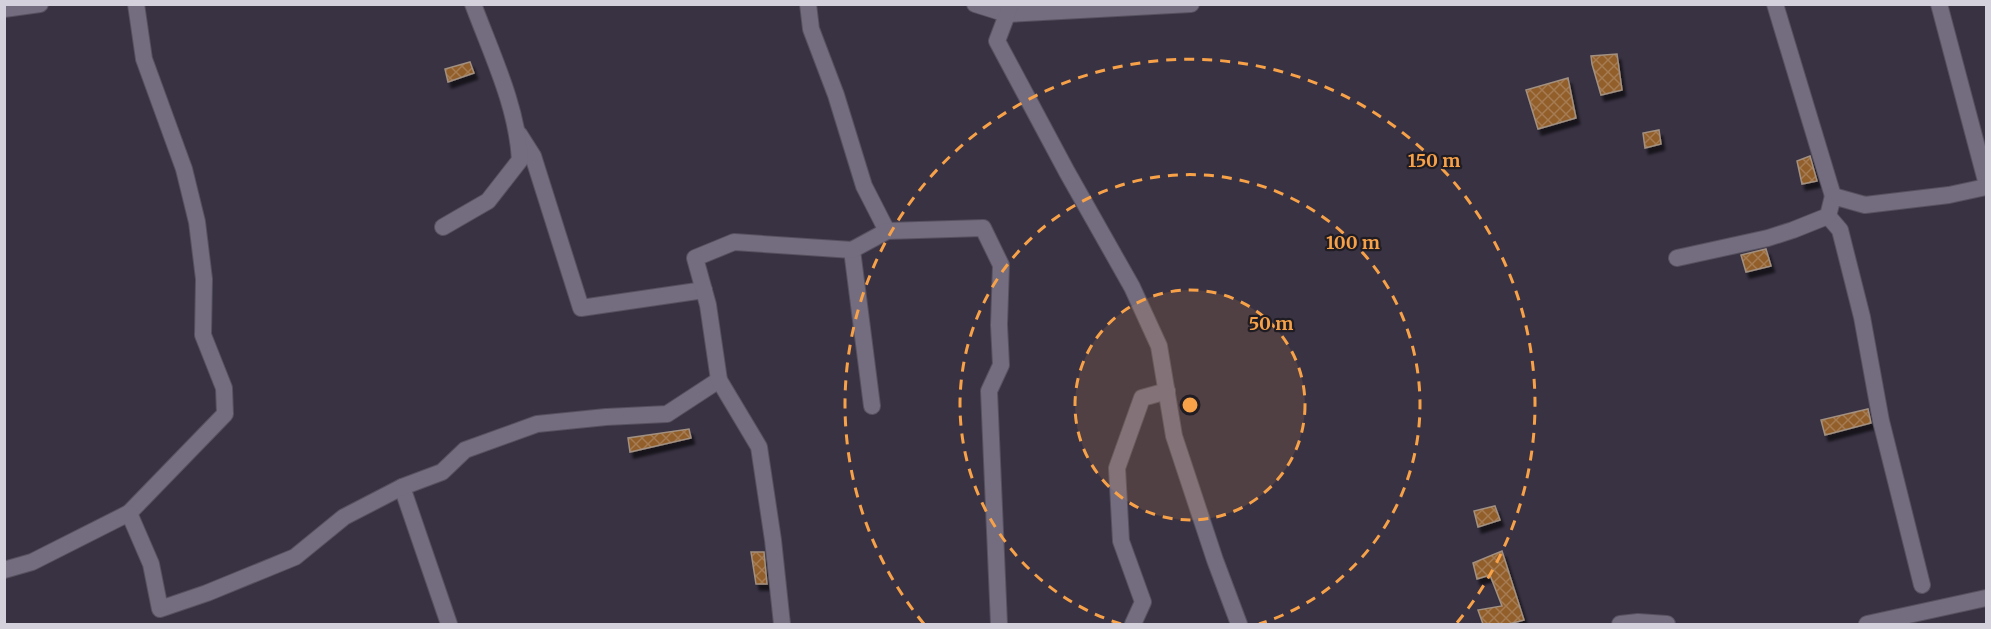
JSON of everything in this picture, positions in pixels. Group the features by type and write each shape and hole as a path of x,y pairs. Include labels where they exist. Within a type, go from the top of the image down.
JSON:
{"street":[{"path":"4,9 40,4"},
{"path":"4,570 33,562 129,513 225,414 224,388 203,335 204,279 197,222 184,169 144,58 136,4"},
{"path":"473,4 519,134 533,156 581,308 704,290"},
{"path":"808,4 811,29 836,95 864,186 887,231"},
{"path":"975,4 1009,9 1191,4"},
{"path":"1775,4 1833,196 1828,216"},
{"path":"1939,4 1986,181"},
{"path":"1009,9 997,40 1067,172 1132,287 1159,346 1174,436 1239,624"},
{"path":"443,227 488,201 520,160 519,134"},
{"path":"1833,196 1865,205 1949,195 1986,187"},
{"path":"1677,258 1768,238 1828,216"},
{"path":"1828,216 1840,230 1862,317 1881,421 1922,585"},
{"path":"782,624 773,540 759,447 719,380 718,360 695,258 734,242 852,250 887,231 983,228 1001,265 999,325 1001,365 989,391 999,624"},
{"path":"852,250 872,406"},
{"path":"129,513 151,564 162,617 207,593 295,557 344,517 402,487 442,472 465,450 537,424 667,414 719,380"},
{"path":"1132,624 1143,602 1121,541 1117,468 1142,398 1167,391"},
{"path":"402,487 449,624"},
{"path":"1867,624 1986,598"},
{"path":"1620,624 1638,622 1667,624"}],"building":[{"path":"1617,54 1622,90 1601,95 1591,56"},
{"path":"470,62 474,73 448,82 445,69"},
{"path":"1568,78 1576,118 1538,129 1526,90"},
{"path":"1659,130 1661,144 1645,148 1643,133"},
{"path":"1810,156 1817,181 1802,184 1797,161"},
{"path":"1766,249 1771,266 1746,272 1741,255"},
{"path":"1868,409 1871,423 1825,435 1821,420"},
{"path":"689,429 691,438 630,452 628,438"},
{"path":"1495,506 1500,520 1478,527 1474,511"},
{"path":"1502,551 1524,620 1509,624 1483,624 1478,610 1502,606 1490,575 1477,579 1473,563"},
{"path":"751,552 764,552 767,584 756,584"}]}
